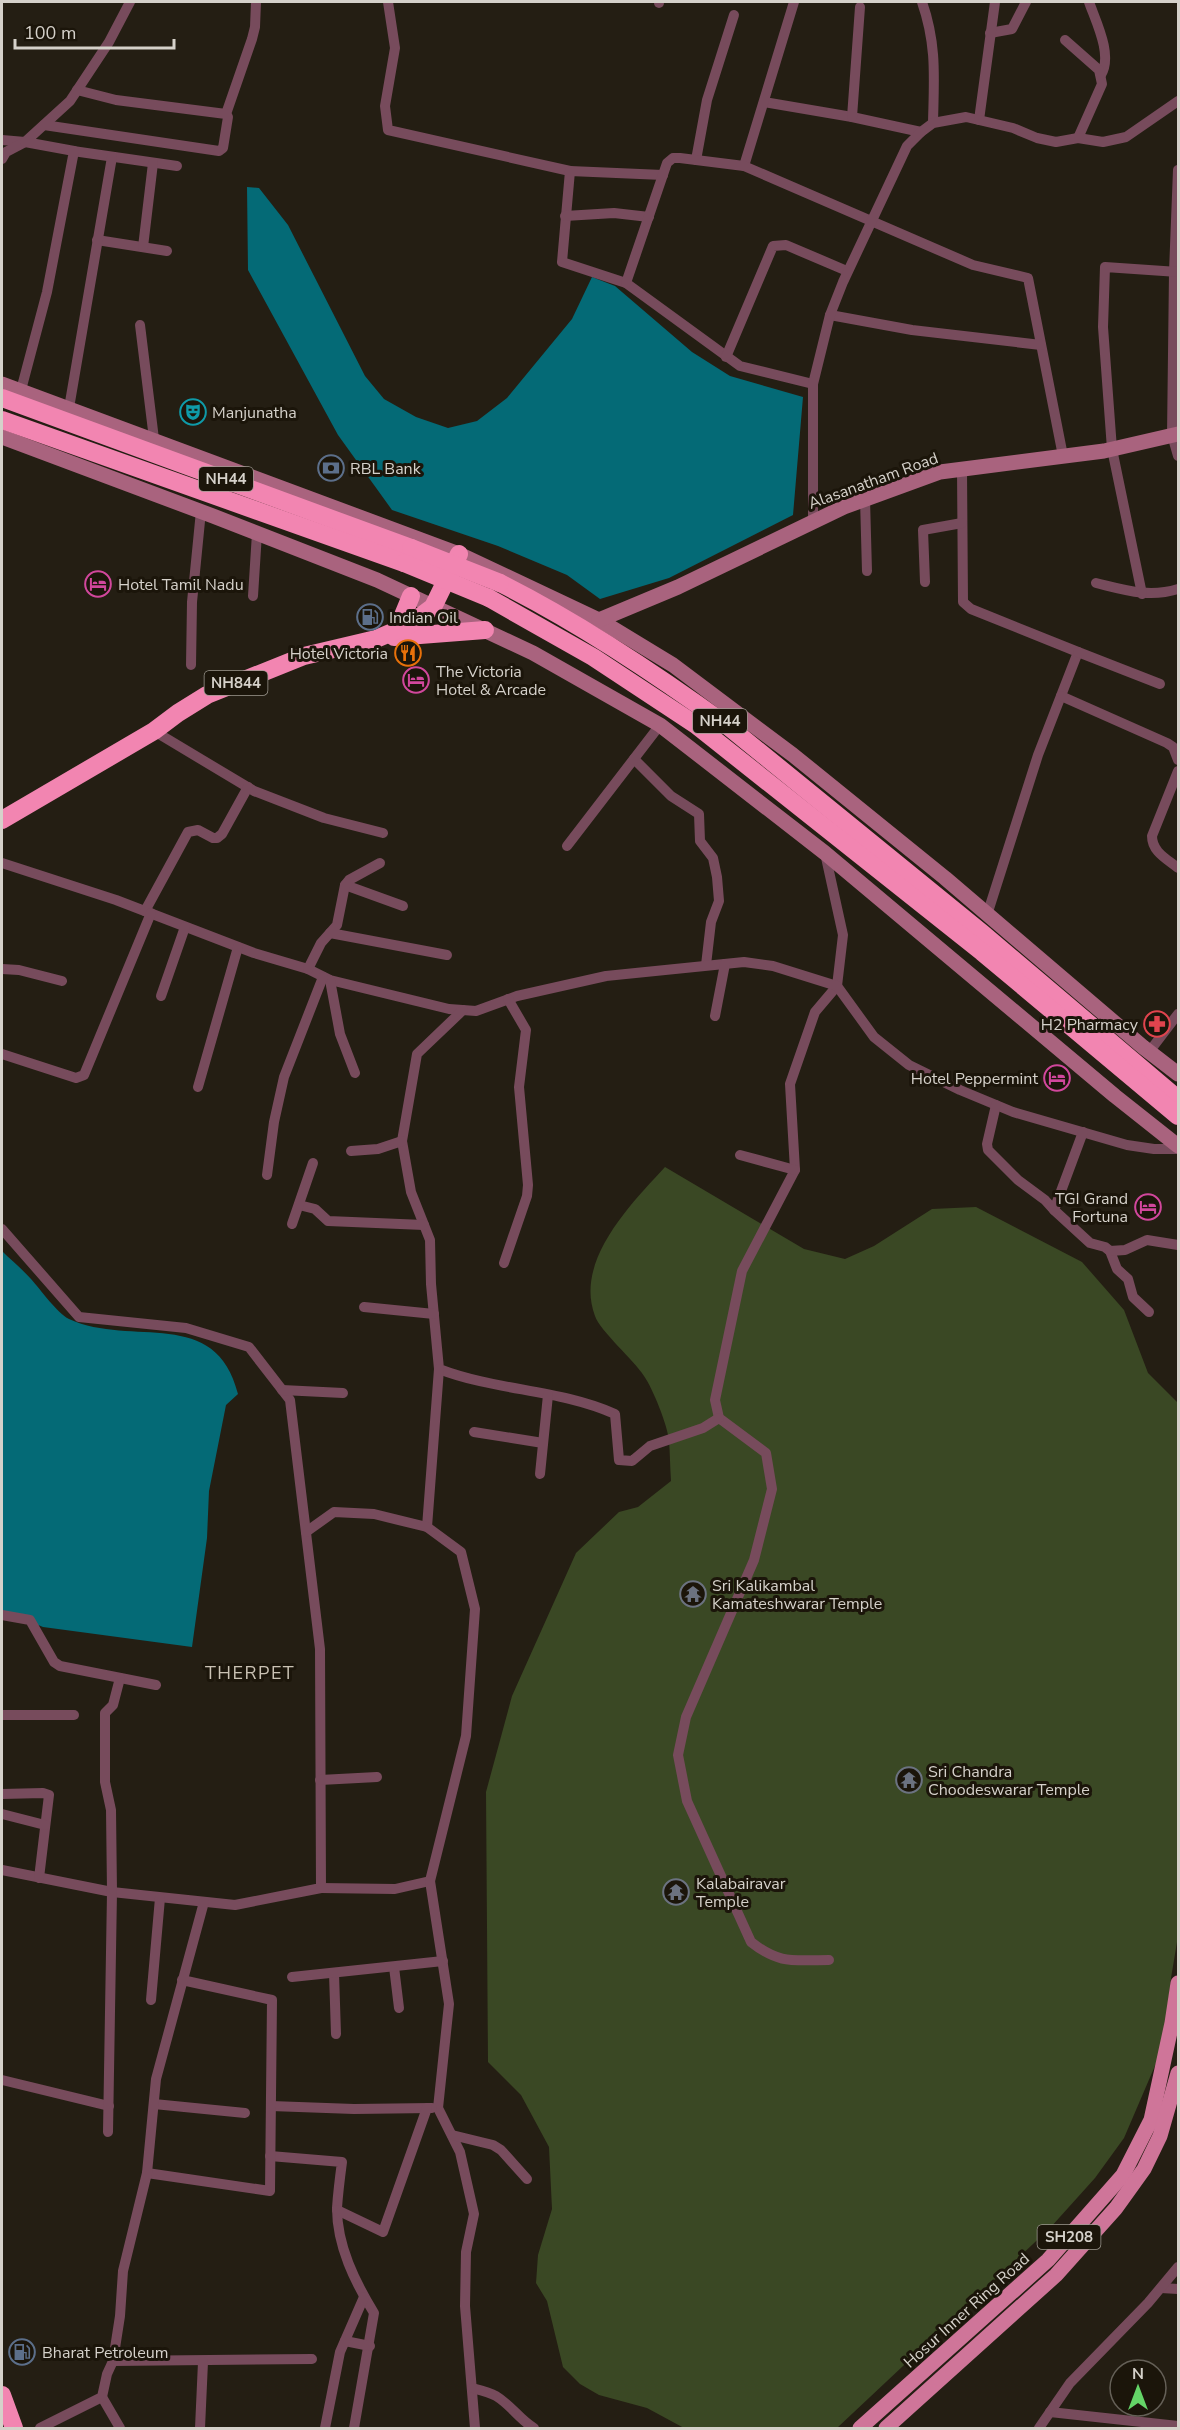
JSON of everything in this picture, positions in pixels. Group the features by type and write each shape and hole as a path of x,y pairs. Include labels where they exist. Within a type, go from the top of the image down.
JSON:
{"highway":[{"name":"NH44","path":"2,398 408,556 489,598 593,657 696,725 982,952 1179,1116"},
{"name":"NH44","path":"2,420 408,556 500,583 581,628 686,695 729,727 982,933 1179,1099"},
{"name":"NH844","path":"2,820 154,731 207,695 303,656 376,639 409,625 433,607 459,554"},
{"path":"397,630 411,596"},
{"path":"376,639 485,630"},
{"path":"2,2395 14,2428"}],"main road":[{"name":"Hosur Inner Ring Road","path":"860,2428 1048,2260 1123,2175 1150,2120 1179,1983"},
{"name":"Hosur Inner Ring Road","path":"886,2428 1056,2275 1116,2208 1144,2169 1160,2136 1179,2073"}],"street":[{"path":"2,159 6,152 25,142 70,101 109,42 130,2"},
{"path":"44,125 219,151 223,148 228,117 226,114 255,27 256,2"},
{"path":"388,2 395,48 386,106 388,130 570,171 663,175"},
{"path":"744,166 794,2"},
{"path":"922,2 931,27 934,50 933,123"},
{"path":"979,120 994,2"},
{"path":"990,33 1012,29 1026,2"},
{"path":"1089,2 1104,50 1104,70 1101,75"},
{"path":"852,117 860,7"},
{"path":"696,160 707,100 734,15"},
{"path":"1065,40 1099,70 1101,75 1102,84 1078,138"},
{"path":"77,90 116,100 226,114"},
{"path":"813,520 813,384 830,315 847,271 907,146 933,123 966,117 1013,128 1037,138 1056,142 1078,138 1103,142 1126,137 1179,101"},
{"path":"764,102 921,132"},
{"path":"2,140 177,166"},
{"path":"21,390 47,292 72,151"},
{"path":"69,408 111,157"},
{"path":"626,283 663,175 673,158 744,166 973,265 1028,278 1063,456"},
{"path":"143,247 153,163"},
{"path":"1179,170 1175,434 1179,456"},
{"path":"570,171 562,262 626,283 740,366 755,372 813,384"},
{"path":"565,216 614,213 648,217"},
{"path":"97,240 167,250"},
{"path":"726,357 773,246 786,245 847,271"},
{"path":"1142,594 1112,449 1102,327 1106,267 1176,272"},
{"path":"830,315 912,330 1041,345"},
{"path":"141,325 154,439"},
{"path":"2,384 459,554 599,620 673,665 793,755 1149,1052 1179,1074"},
{"name":"Alasanatham Road","path":"599,620 678,587 813,520 940,472 1112,449 1175,434"},
{"path":"2,437 367,576 533,652 660,725 825,853 1179,1147"},
{"path":"962,469 963,602 966,606 1160,684"},
{"path":"865,499 867,571"},
{"path":"191,665 192,602 201,511"},
{"path":"925,582 923,530 926,527 963,523"},
{"path":"253,596 257,533"},
{"path":"1096,583 1142,594 1179,589"},
{"path":"987,915 1038,755 1078,652"},
{"path":"1061,696 1167,742 1173,747 1179,760"},
{"path":"567,846 660,725"},
{"path":"154,731 248,787 324,818 383,833"},
{"path":"633,759 671,796 699,814 700,841 712,858 717,877 719,901 711,922 706,965"},
{"path":"1179,771 1152,836 1153,847 1179,868"},
{"path":"2,1054 76,1078 84,1075 148,912 188,832 198,830 213,838 218,838 248,787"},
{"path":"825,853 843,936 837,986 815,1012 790,1084 795,1170 742,1271 715,1400 719,1418 766,1453 771,1489 754,1560 686,1717 678,1755 687,1801 751,1942 766,1955 785,1960 829,1960"},
{"path":"2,863 148,912 238,947 308,969 327,979 449,1009 476,1011 508,999 606,976 744,962 773,966 837,986 874,1037 909,1065 996,1105 1126,1146 1155,1149 1179,1147"},
{"path":"308,969 321,943 337,925 345,885 349,880 380,863"},
{"path":"345,885 403,906"},
{"path":"161,996 185,927"},
{"path":"330,933 447,955"},
{"path":"198,1087 238,947"},
{"path":"715,1016 725,964"},
{"path":"2,969 19,970 62,981"},
{"path":"327,979 340,1034 356,1073"},
{"path":"267,1175 274,1122 284,1077 327,979"},
{"path":"504,1263 528,1185 519,1087 526,1030 508,999"},
{"path":"426,1527 440,1369 430,1240 411,1191 402,1141 417,1054 463,1010"},
{"path":"1149,1052 1179,1014"},
{"path":"996,1105 987,1144 988,1150 1018,1180 1049,1204 1090,1243 1106,1247 1110,1251 1117,1269 1128,1279 1133,1298 1149,1312"},
{"path":"1054,1210 1083,1132"},
{"path":"351,1150 378,1149 402,1141"},
{"path":"740,1155 795,1170"},
{"path":"292,1224 313,1163"},
{"path":"299,1205 315,1209 328,1221 424,1225"},
{"path":"2,1228 79,1317 186,1328 249,1347 290,1400 320,1649 321,1888"},
{"path":"1110,1251 1125,1250 1147,1240 1179,1245"},
{"path":"364,1307 434,1314"},
{"path":"440,1369 458,1376 571,1398 615,1414 619,1460 632,1461 650,1446 703,1428 719,1418"},
{"path":"282,1390 343,1393"},
{"path":"540,1474 548,1395"},
{"path":"474,1432 543,1443"},
{"path":"306,1532 334,1512 374,1514 426,1527 461,1552 475,1609 466,1736 430,1881 449,2004 432,2108 383,2232 337,2210"},
{"path":"2,1615 25,1617 30,1620 54,1662 60,1666 156,1685"},
{"path":"108,2132 112,1892 111,1810 105,1782 105,1713 113,1705 120,1678"},
{"path":"2,1715 74,1715"},
{"path":"320,1780 377,1777"},
{"path":"2,1794 43,1793 49,1795 39,1878"},
{"path":"2,1814 45,1825"},
{"path":"2,1870 112,1892 235,1905 321,1888 395,1889 430,1881"},
{"path":"151,2000 160,1898"},
{"path":"45,2427 102,2397 113,2361 120,2316 123,2271 147,2174 156,2079 204,1902"},
{"path":"292,1977 442,1961"},
{"path":"394,1967 399,2008"},
{"path":"333,1973 336,2034"},
{"path":"147,2174 270,2190 272,2000 182,1980"},
{"path":"2,2080 109,2106"},
{"path":"154,2104 245,2113"},
{"path":"271,2106 354,2109 432,2108"},
{"path":"432,2108 452,2135 460,2152 474,2214 466,2252 465,2306 475,2428"},
{"path":"452,2135 493,2145 505,2154 527,2179"},
{"path":"270,2156 342,2162 337,2210 346,2259 374,2313 354,2428"},
{"path":"1038,2428 1070,2384 1179,2267"},
{"path":"1161,2288 1179,2289"},
{"path":"325,2428 340,2352 364,2297"},
{"path":"345,2341 370,2346"},
{"path":"113,2361 203,2362 312,2359"},
{"path":"200,2428 203,2362"},
{"path":"472,2388 494,2394 518,2414 523,2422 534,2428"},
{"path":"102,2397 120,2428"},
{"path":"1050,2412 1179,2426"}],"green space":[{"path":"665,1167 804,1249 845,1259 874,1246 932,1209 976,1207 1082,1262 1124,1310 1148,1373 1178,1403 1178,1936 1163,2047 1124,2138 1095,2178 1050,2228 837,2428 684,2428 647,2408 599,2395 580,2384 563,2367 547,2301 536,2283 538,2255 552,2209 549,2147 521,2095 488,2062 486,1792 512,1696 576,1553 619,1512 638,1507 671,1481 669,1440 663,1416 648,1382 598,1322 591,1295 592,1275 609,1235 622,1216"}],"water":[{"path":"247,187 259,188 288,225 365,376 384,399 416,417 448,428 477,421 507,398 572,319 592,277 615,286 692,352 730,376 803,397 793,515 669,578 600,599 567,575 498,546 392,510 338,435 248,270"},
{"path":"2,1251 28,1275 59,1312 69,1319 93,1327 169,1334 191,1339 211,1349 227,1366 238,1394 226,1405 209,1491 207,1538 192,1647 43,1627 2,1610"}],"place":[{"name":"Manjunatha","path":"193,412"},
{"name":"RBL Bank","path":"331,468"},
{"name":"Hotel Tamil Nadu","path":"98,584"},
{"name":"Indian Oil","path":"370,617"},
{"name":"Hotel Victoria","path":"408,653"},
{"name":"The Victoria Hotel & Arcade","path":"416,680"},
{"name":"H2 Pharmacy","path":"1157,1024"},
{"name":"Hotel Peppermint","path":"1057,1078"},
{"name":"TGI Grand Fortuna","path":"1148,1207"},
{"name":"Sri Kalikambal Kamateshwarar Temple","path":"693,1594"},
{"name":"Sri Chandra Choodeswarar Temple","path":"909,1780"},
{"name":"Kalabairavar Temple","path":"676,1892"},
{"name":"Bharat Petroleum","path":"22,2352"}],"district":[{"name":"THERPET","path":"250,1673"}]}
